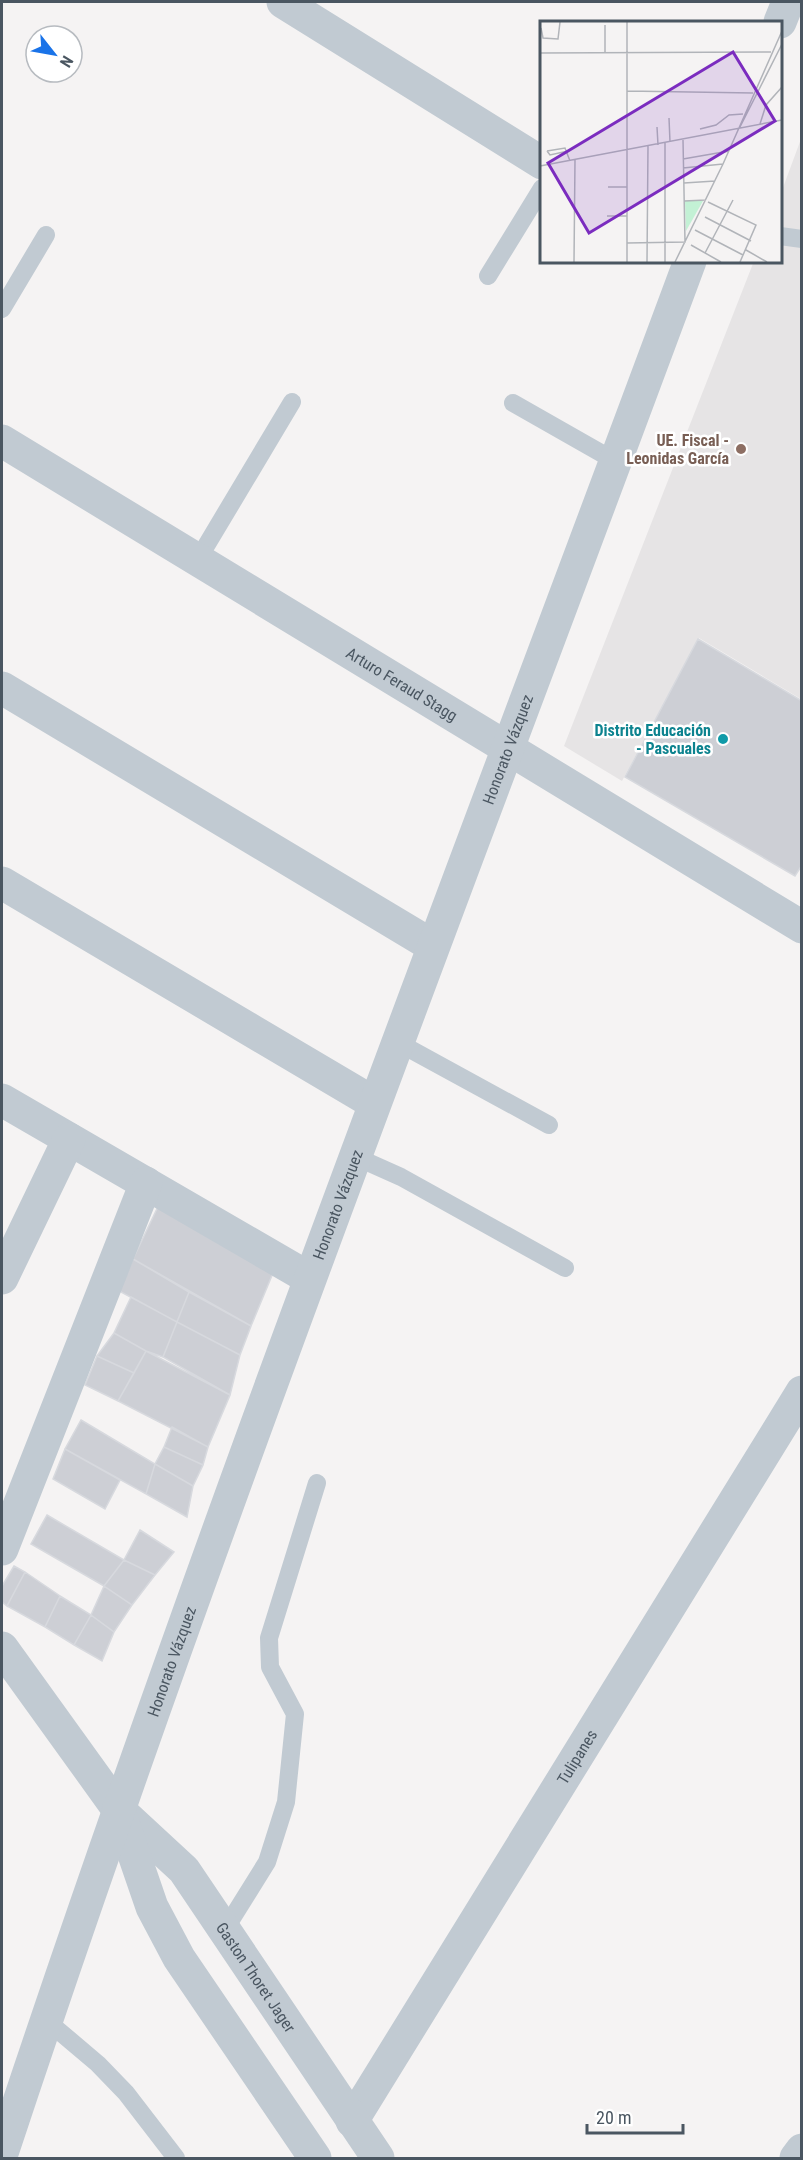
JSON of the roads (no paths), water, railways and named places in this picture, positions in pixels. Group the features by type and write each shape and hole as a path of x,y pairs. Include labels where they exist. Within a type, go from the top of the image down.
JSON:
{"street":[{"path":"283,2 540,162"},
{"path":"780,21 788,2"},
{"name":"Honorato Vázquez","path":"2,2153 118,1809 309,1278 690,262"},
{"name":"Arturo Feraud Stagg","path":"2,441 507,751 801,927"},
{"path":"2,688 433,946"},
{"path":"2,883 374,1103"},
{"path":"2,1100 309,1278"},
{"path":"2,1278 69,1139"},
{"path":"2,1549 146,1183"},
{"name":"Tulipanes","path":"352,2121 801,1392"},
{"name":"Gaston Thoret Jager","path":"2,1648 118,1809 184,1870 378,2158"},
{"name":"Gaston Thoret Jager","path":"118,1809 152,1907 179,1958 315,2158"},
{"path":"796,2158 801,2150"}],"lane":[{"path":"489,276 540,191"},
{"path":"2,309 46,234"},
{"path":"782,236 801,239"},
{"path":"197,561 292,402"},
{"path":"513,403 615,461"},
{"path":"397,1042 549,1125"},
{"path":"354,1156 401,1177 565,1268"},
{"path":"224,1931 267,1862 286,1802 296,1714 270,1667 269,1638 317,1483"},
{"path":"46,2020 98,2064 126,2092 176,2158"}],"place":[{"name":"UE. Fiscal - Leonidas García","path":"741,449"},
{"name":"Distrito Educación - Pascuales","path":"723,739"}]}
